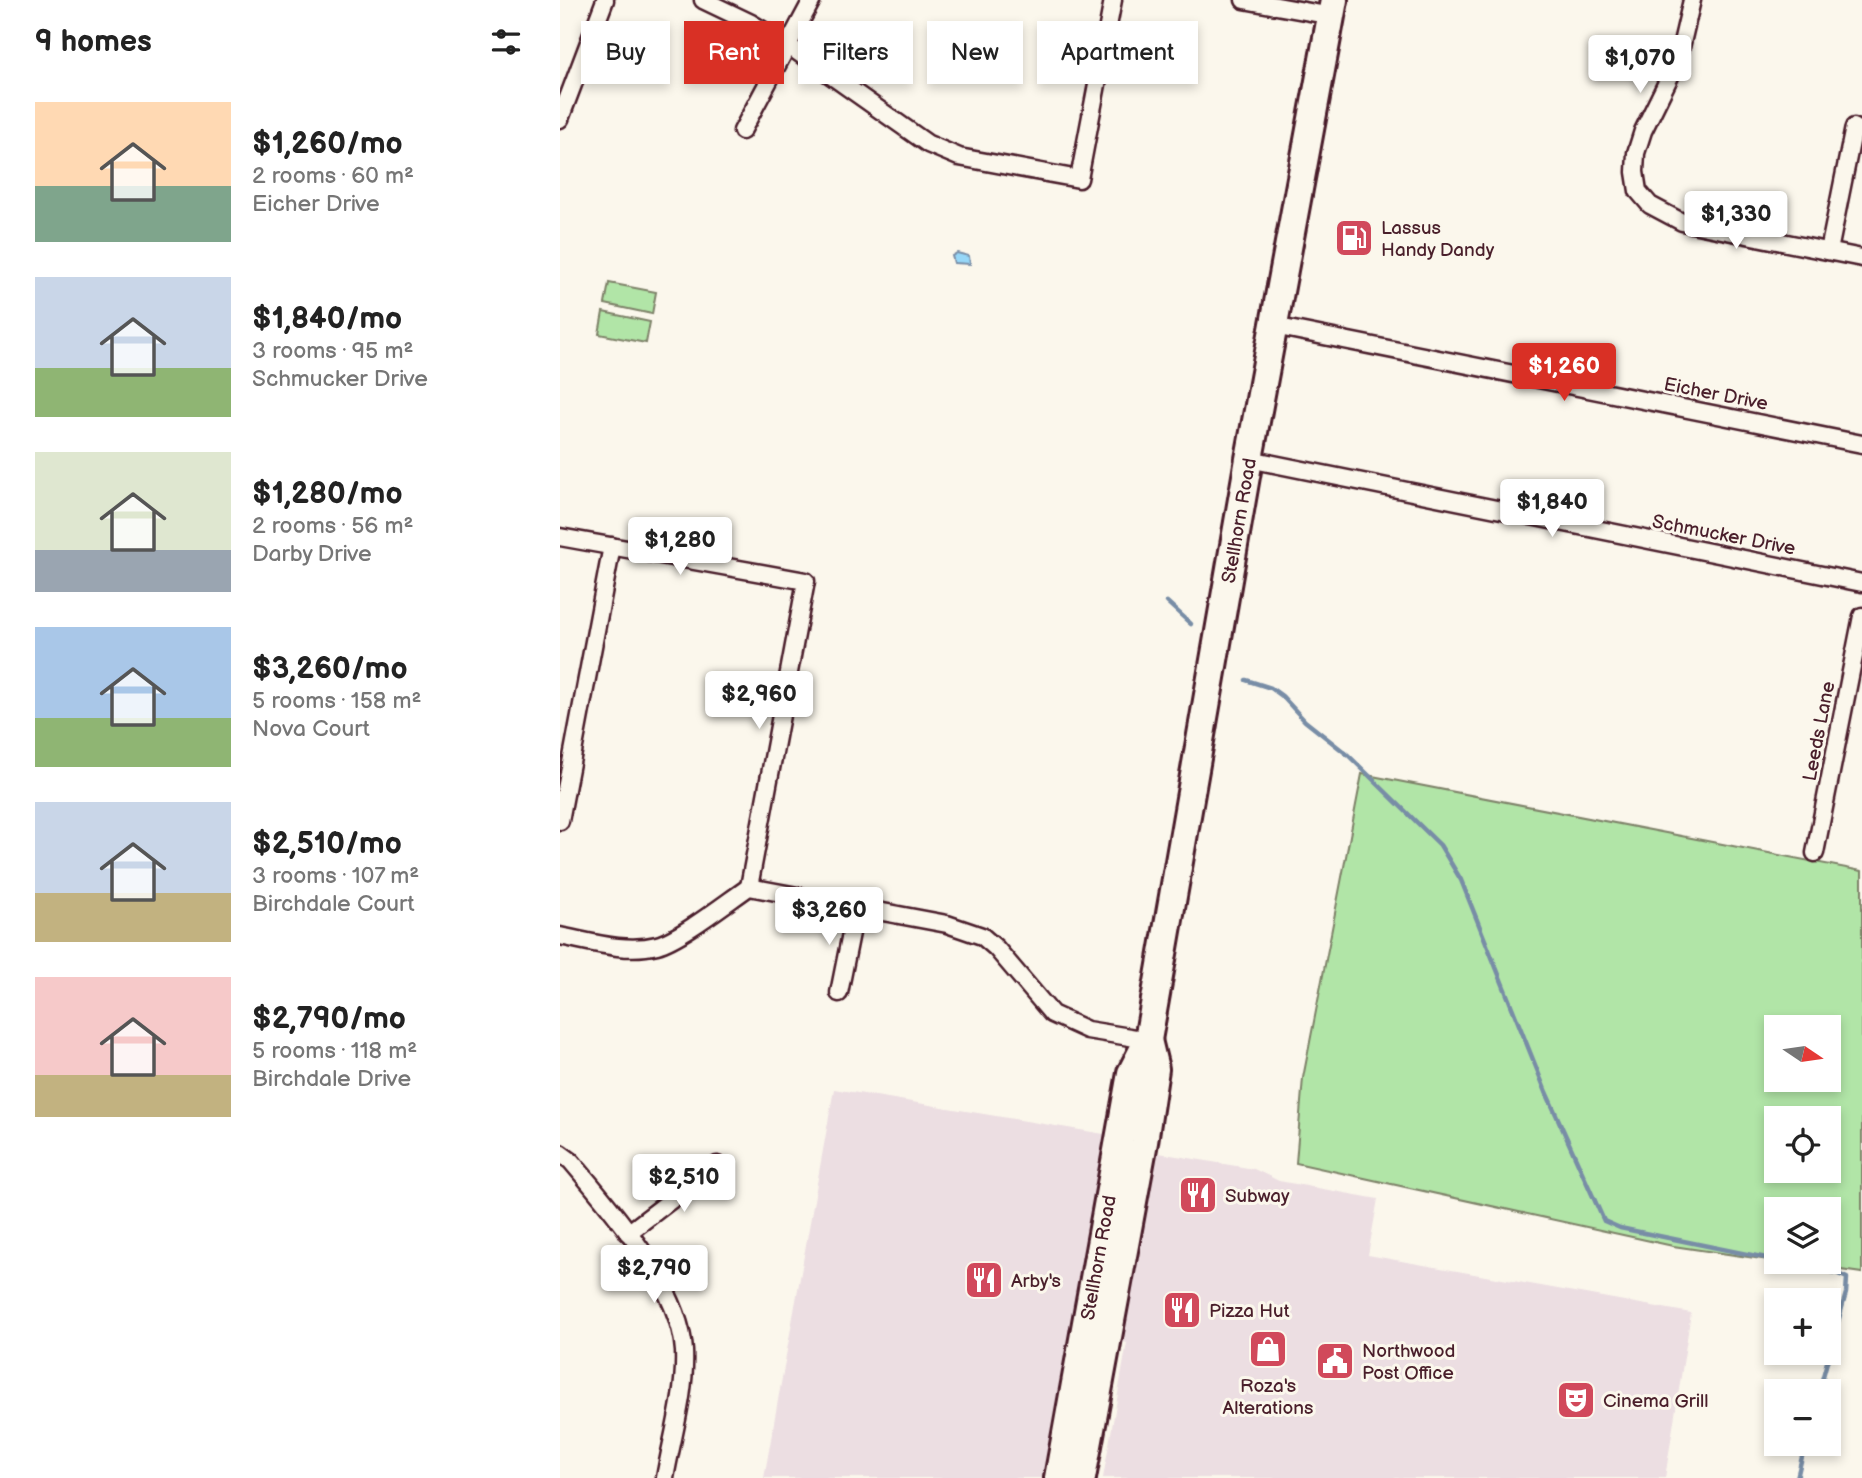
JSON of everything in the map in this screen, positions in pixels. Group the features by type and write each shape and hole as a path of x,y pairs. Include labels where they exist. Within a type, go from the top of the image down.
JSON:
{"main road":[{"name":"Stellhorn Road","path":"1058,1478 1131,1073 1148,1040 1249,459 1333,8"},
{"name":"Stellhorn Road","path":"1082,1478 1155,1069 1148,1040"}],"street":[{"path":"560,119 605,0"},
{"path":"703,0 751,23 789,46 928,144 959,157 1079,179 1113,0"},
{"path":"741,131 812,0"},
{"path":"1244,0 1333,8"},
{"path":"1692,0 1678,61 1643,131 1636,153 1632,193 1665,215 1682,222 1862,258"},
{"path":"1829,251 1854,127"},
{"name":"Eicher Drive","path":"1274,326 1862,444"},
{"name":"Schmucker Drive","path":"1249,459 1862,583"},
{"path":"560,537 806,581 749,887"},
{"path":"560,821 612,546"},
{"name":"Leeds Lane","path":"1815,853 1862,616"},
{"path":"560,936 614,946 659,944 749,887 947,924 982,936 996,948 1052,1014 1087,1030 1148,1040"},
{"path":"839,993 856,908"},
{"path":"560,1153 579,1171 628,1233 670,1296 678,1319 684,1350 683,1383 665,1478"},
{"path":"628,1233 718,1166"}],"shaded area":[{"path":"834,1089 1110,1135 1072,1330 1068,1334 1042,1478 764,1478"},
{"path":"1153,1152 1254,1169 1279,1181 1378,1199 1368,1255 1691,1313 1665,1478 1103,1478 1127,1343 1121,1341"}],"green space":[{"path":"609,283 656,292 652,314 605,304"},
{"path":"603,312 650,322 646,343 599,334"},
{"path":"1362,774 1862,871 1862,1273 1841,1270 1841,1197 1764,1197 1764,1259 1673,1246 1296,1163 1303,1078"}],"water":[{"path":"957,253 969,256 970,264 954,263 952,256"}],"waterway":[{"path":"1167,602 1191,624"},
{"path":"1246,680 1271,688 1282,696 1305,721 1348,755 1440,845 1461,880 1546,1092 1604,1221 1620,1228 1764,1258"},
{"path":"1822,1379 1846,1293 1847,1278 1838,1274"},
{"path":"1797,1478 1802,1456"}],"place":[{"name":"Lassus Handy Dandy","path":"1354,238"},
{"name":"Subway","path":"1198,1195"},
{"name":"Arby's","path":"984,1280"},
{"name":"Pizza Hut","path":"1182,1310"},
{"name":"Roza's Alterations","path":"1268,1349"},
{"name":"Northwood Post Office","path":"1335,1361"},
{"name":"Cinema Grill","path":"1576,1400"}]}
